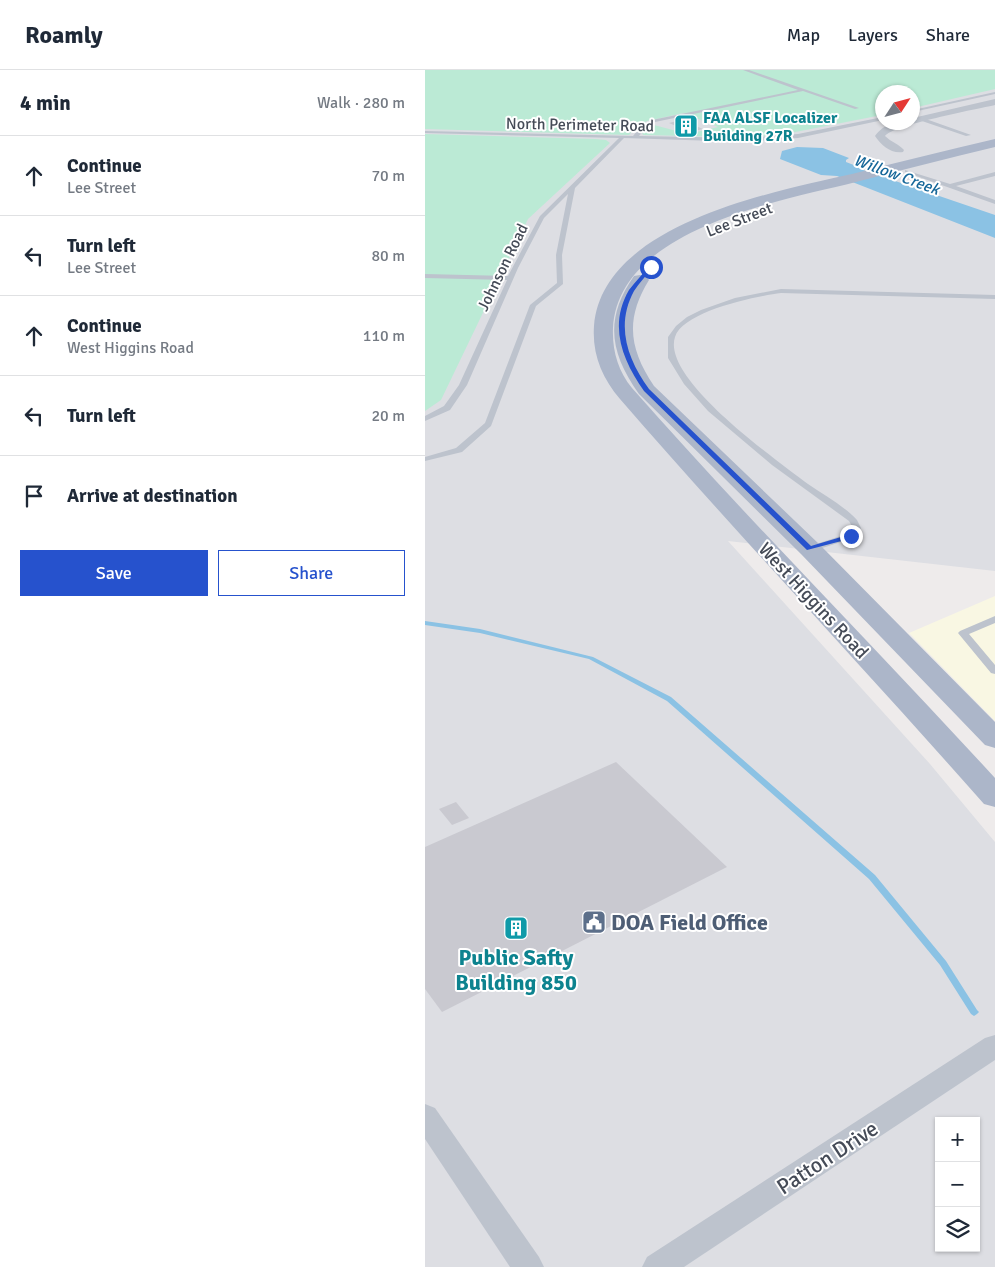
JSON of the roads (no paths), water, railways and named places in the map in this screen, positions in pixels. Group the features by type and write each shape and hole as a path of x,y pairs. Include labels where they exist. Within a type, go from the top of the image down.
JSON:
{"main road":[{"path":"899,150 930,153 992,146"},
{"name":"Lee Street","path":"880,173 907,171 992,146"},
{"name":"Lee Street","path":"665,410 646,390 632,370 622,331 625,308 632,291 641,278 667,253 689,239 723,222 757,210 880,173 992,146"},
{"path":"880,173 902,159 903,155 899,150"},
{"name":"Lee Street","path":"633,402 616,382 607,360 602,327 604,310 614,289 626,273 652,250 701,222 747,206 850,182"},
{"name":"West Higgins Road","path":"633,402 833,622 910,702 995,797"},
{"name":"West Higgins Road","path":"665,410 810,549 995,739"}],"street":[{"path":"920,119 995,102"},
{"path":"884,130 880,136 887,144 899,150"},
{"name":"Patton Drive","path":"658,1267 995,1046"},
{"path":"425,1116 528,1267"}],"lane":[{"path":"745,70 857,108"},
{"path":"634,138 645,125 654,121 803,90"},
{"path":"920,109 995,93"},
{"name":"North Perimeter Road","path":"425,132 747,140 798,136 875,120"},
{"path":"920,121 968,135"},
{"name":"Johnson Road","path":"425,419 447,408 463,385 511,278 542,217 623,137"},
{"path":"907,171 995,202"},
{"path":"951,186 995,174"},
{"path":"425,459 459,450 488,424 533,305 560,284 559,255 572,188"},
{"path":"425,276 511,278"},
{"path":"810,549 851,536 857,528 853,520 777,466 722,420 688,386 676,369 670,353 671,337 681,325 702,313 726,302 754,294 781,291 995,297"},
{"path":"995,619 963,633 995,671"}],"water":[{"path":"797,147 823,148 849,158 846,162 863,170 995,215 995,238 837,176 821,175 780,159 782,151"}],"waterway":[{"path":"425,623 480,631 591,658 669,699 872,877 943,963 974,1012"}],"place":[{"name":"FAA ALSF Localizer Building 27R","path":"686,126"},
{"name":"DOA Field Office","path":"594,922"},
{"name":"Public Safty Building 850","path":"516,928"}],"water label":[{"name":"Willow Creek","path":"897,174"}]}
